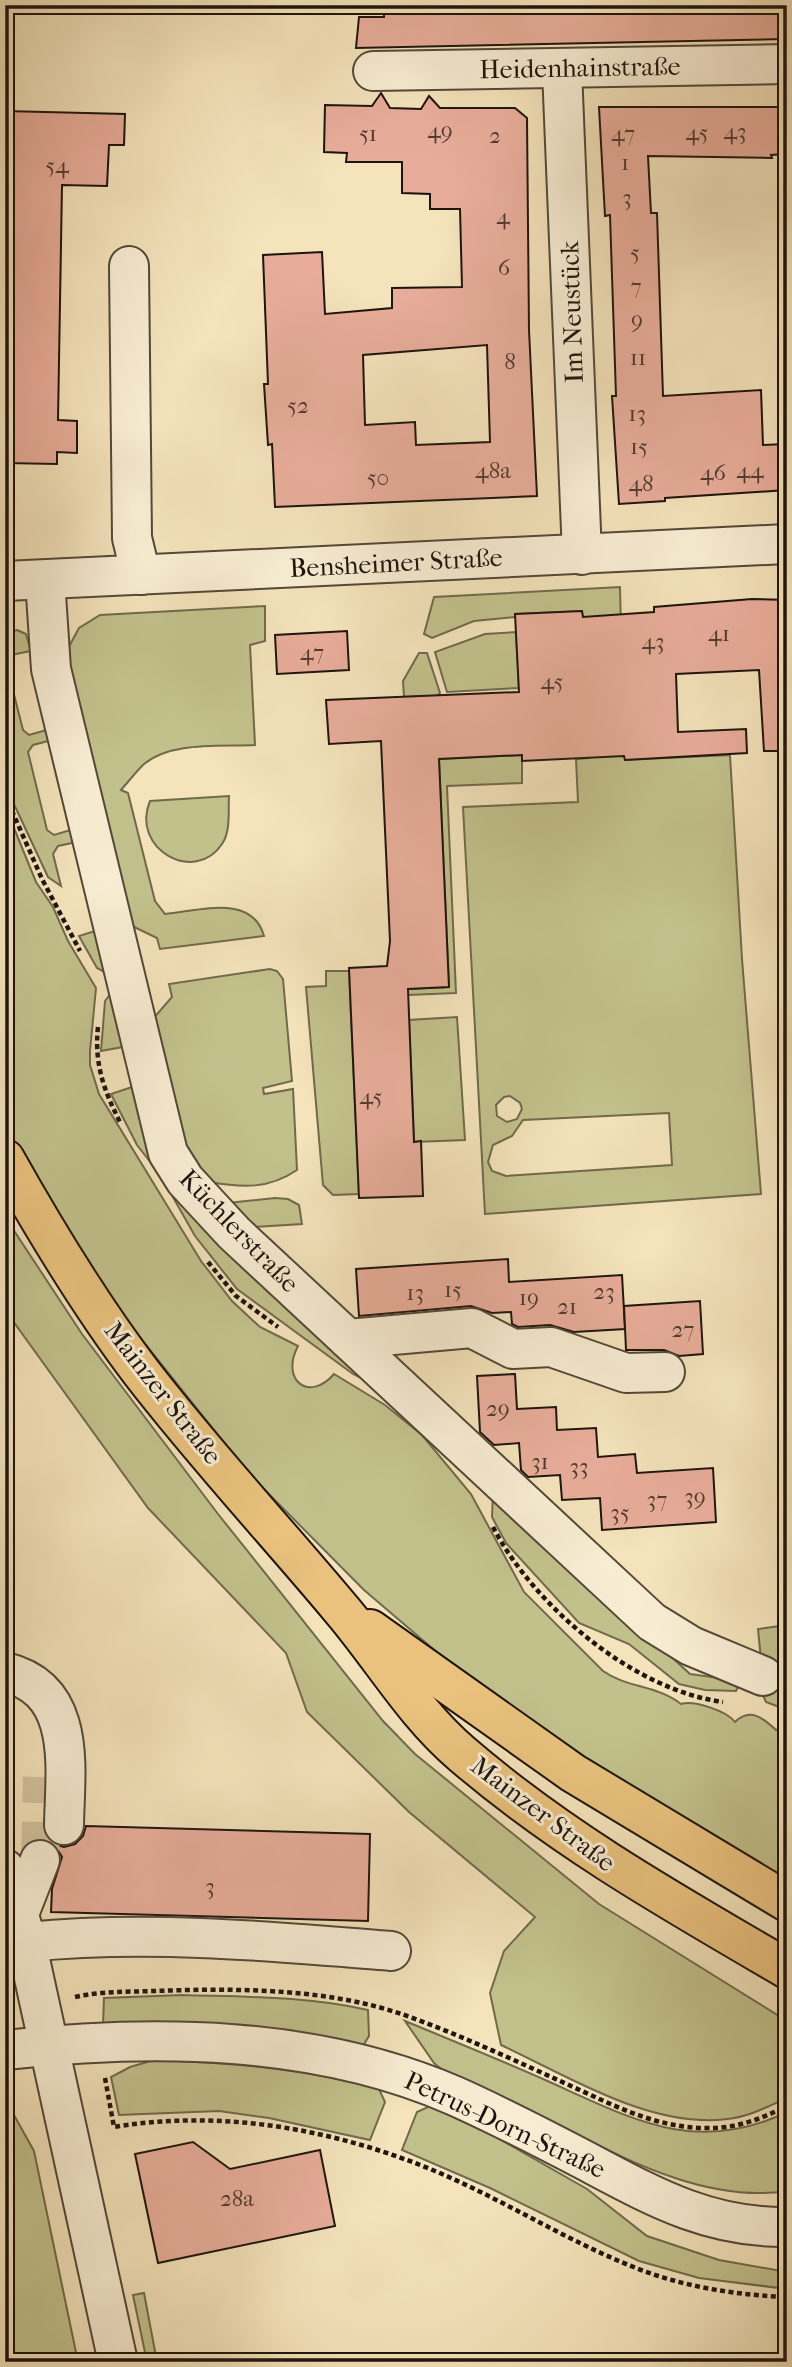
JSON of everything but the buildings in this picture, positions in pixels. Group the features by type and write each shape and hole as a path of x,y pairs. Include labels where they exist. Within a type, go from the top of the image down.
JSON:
{"main road":[{"name":"Mainzer Straße","path":"5,1159 47,1233 141,1371 286,1548 342,1610 416,1708 458,1751 521,1803 614,1868 787,1969"},
{"name":"Mainzer Straße","path":"342,1610 573,1773 787,1902"}],"street":[{"name":"Heidenhainstraße","path":"373,71 562,70 787,64"},
{"name":"Im Neustück","path":"562,70 582,555"},
{"path":"129,266 132,538 141,575"},
{"name":"Bensheimer Straße","path":"5,581 787,544"},
{"name":"Küchlerstraße","path":"45,580 51,669 125,983 168,1153 175,1167 234,1233 652,1622 691,1646 763,1676"},
{"path":"348,1339 472,1328 513,1349 551,1347 626,1373 665,1372"},
{"path":"5,1672 21,1676 36,1686 58,1714 65,1744 64,1825"},
{"path":"5,1696 20,1704 37,1725 42,1745 42,1777"},
{"path":"23,1864 23,1928 118,2362"},
{"path":"23,1928 87,1936 224,1938 391,1951"},
{"name":"Petrus-Dorn-Straße","path":"5,2050 49,2045 195,2042 244,2045 313,2055 408,2077 508,2120 678,2208 732,2223 787,2227"}],"path":[{"path":"5,795 71,939 94,971 107,983 125,983"},
{"path":"98,2043 114,2127 168,2119 219,2118 327,2137 436,2171 636,2268 706,2288 787,2297"}],"shaded area":[{"path":"620,587 622,672 585,674 582,611 516,614 515,617 474,621 432,638 424,634 434,597"},
{"path":"265,606 265,641 250,645 255,745 196,747 167,752 143,765 121,790 128,793 155,901 165,914 208,908 236,909 248,914 258,923 264,936 160,949 157,938 128,924 66,652 79,628 100,615"},
{"path":"17,630 26,634 31,651 11,655 6,663 23,730 29,735 50,729 52,740 33,745 28,752 47,830 54,835 74,829 77,842 58,846 53,854 61,886 48,877 5,785 5,633"},
{"path":"516,632 519,688 447,692 435,652 485,634"},
{"path":"419,653 427,653 440,693 437,696 404,697 403,681"},
{"path":"624,738 625,760 730,755 742,959 761,1194 485,1214 463,807 578,802 576,759 589,758 588,740","holes":["510,1096 520,1103 522,1109 517,1119 507,1122 497,1116 496,1105 504,1097","669,1113 672,1165 506,1176 492,1171 488,1162 493,1145 512,1136 523,1120"]},
{"path":"522,755 522,783 447,786 456,993 408,995 408,989 449,987 439,759"},
{"path":"229,796 227,833 222,844 210,856 197,861 182,861 168,856 157,847 149,834 146,818 150,801"},
{"path":"5,806 36,882 53,907 68,941 96,988 90,1065 99,1094 201,1261 232,1301 260,1327 298,1346 293,1358 293,1369 300,1384 315,1387 325,1383 334,1374 385,1405 422,1435 471,1494 524,1592 603,1671 622,1681 662,1693 681,1704 702,1705 718,1710 735,1722 751,1715 761,1718 776,1730 787,1726 787,1882 657,1809 446,1660 364,1590 250,1475 131,1326 59,1220 5,1127"},
{"path":"98,930 110,975 97,968 79,936"},
{"path":"270,969 277,971 283,979 292,1081 263,1088 264,1094 293,1089 297,1170 266,1184 234,1185 210,1182 182,1145 152,1020 172,997 169,984"},
{"path":"326,971 349,971 359,1194 333,1195 323,1185 306,987 326,986"},
{"path":"113,990 155,1168 137,1145 111,1094 132,1087 123,1047 101,1051 105,1001"},
{"path":"457,1017 465,1140 414,1142 409,1020"},
{"path":"170,1192 379,1387 353,1374 237,1289 195,1236"},
{"path":"288,1199 299,1205 302,1224 253,1227 227,1203"},
{"path":"5,1217 82,1334 218,1514 383,1721 415,1754 599,1904 787,2021 787,2098 735,2118 698,2120 669,2116 640,2108 582,2085 501,2045 490,1993 504,1951 535,1917 409,1812 307,1712 286,1653 148,1508 5,1310"},
{"path":"493,1493 690,1674 741,1681 736,1691 705,1690 679,1684 629,1644 579,1623 506,1543 492,1517"},
{"path":"787,1625 787,1673 762,1670 758,1629"},
{"path":"764,1684 787,1687 787,1710 766,1702 761,1691"},
{"path":"182,1995 299,2000 368,2010 369,2036 363,2046 103,2025 104,1998"},
{"path":"405,2021 604,2107 662,2127 722,2131 753,2125 787,2112 787,2191 755,2193 723,2190 692,2183 631,2161 447,2074 434,2063"},
{"path":"154,2060 239,2065 323,2076 379,2089 385,2102 370,2140 269,2118 219,2111 119,2115 111,2077 130,2067"},
{"path":"5,2106 14,2115 34,2151 78,2362 16,2362 5,2322"},
{"path":"430,2106 496,2137 587,2189 647,2236 719,2260 787,2272 787,2289 699,2278 639,2261 490,2188 402,2150 417,2112"},
{"path":"144,2293 157,2362 147,2362 133,2295"}],"tunnel":[{"path":"40,1860 42,1777"}]}
